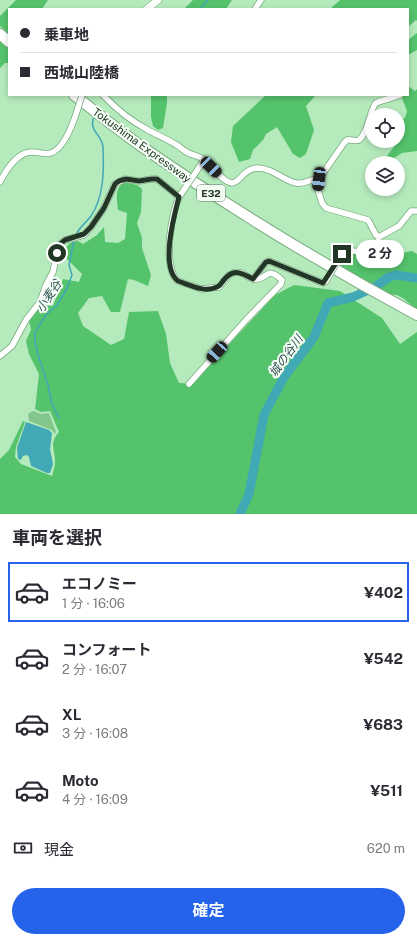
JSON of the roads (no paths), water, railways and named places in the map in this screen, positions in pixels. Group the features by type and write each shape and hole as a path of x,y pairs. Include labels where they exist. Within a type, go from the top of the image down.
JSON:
{"highway":[{"path":"0,34 8,41"},
{"name":"Tokushima Expressway","path":"75,96 140,146 221,200 354,281 417,316"}],"street":[{"path":"148,8 158,0"},
{"path":"0,182 7,169 17,158 25,153 32,151 46,154 52,153 58,148 67,135 82,96"},
{"path":"104,96 114,106 148,131 175,144 186,152 199,157 226,181 232,183 237,181 245,172 258,168 273,171 295,183 305,183 316,178 319,179"},
{"path":"379,237 376,235 368,220 326,208 322,203 318,190 319,179 347,140 359,140 369,124 373,107 376,103 397,96"},
{"path":"189,384 246,320 281,284 282,280 272,273 268,273 262,278 253,279 240,272 228,275 219,287 201,289 175,279 169,260 173,218 180,196 203,161"},
{"path":"0,356 12,346 26,320 40,302 46,285 53,272 60,244 65,240 84,234 91,227 104,208 115,184 126,179 139,181 157,179 180,196"},
{"path":"253,279 266,262 269,261 323,283 326,281 345,248 352,251 373,253 376,249 379,237 399,226 411,211 417,211"}],"water":[{"path":"26,422 49,430 52,433 50,449 53,464 50,473 31,466 27,455 23,456 21,460 18,459 17,448"}],"waterway":[{"name":"小麦谷","path":"201,8 208,0"},
{"name":"小麦谷","path":"76,235 79,229 91,216 101,192 103,147 93,126 94,117"},
{"name":"小麦谷","path":"59,418 52,404 48,385 38,355 35,332 46,315 57,305 66,290 72,275 69,265 74,240"},
{"name":"城の谷川","path":"240,514 249,494 264,415 284,377 314,337 328,303 353,297 375,287 389,277 396,275 417,278"}]}
